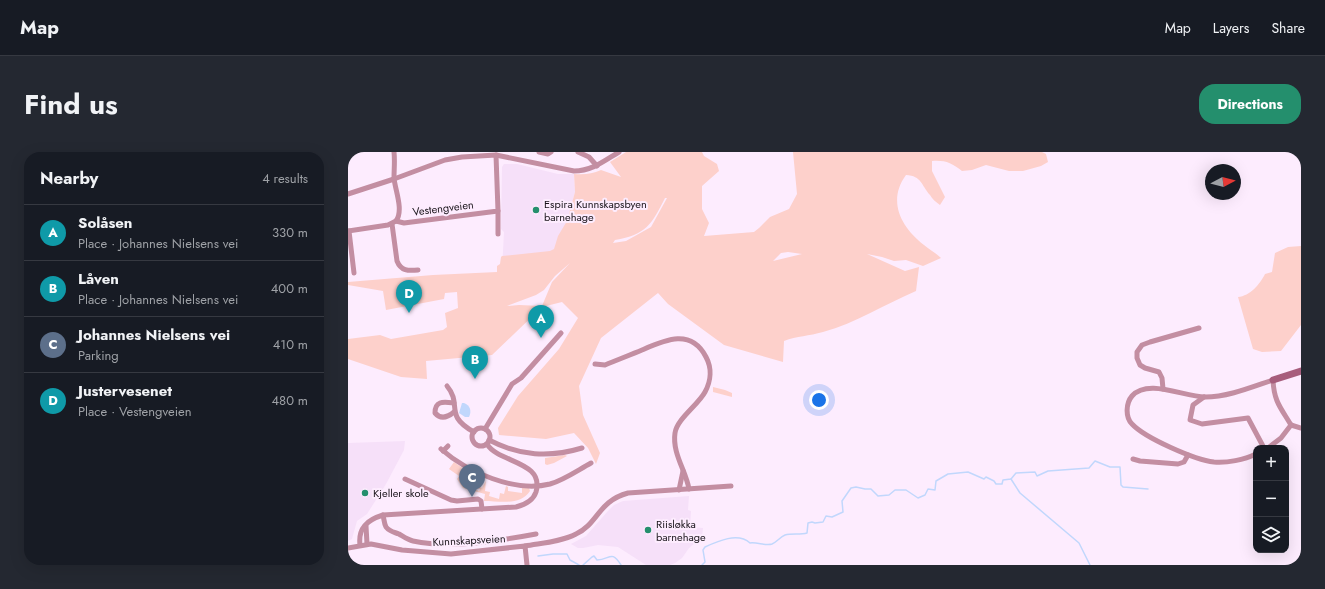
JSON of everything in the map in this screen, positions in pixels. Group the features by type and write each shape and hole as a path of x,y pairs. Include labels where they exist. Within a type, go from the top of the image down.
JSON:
{"street":[{"path":"394,152 394,179 399,209 398,218 394,223 397,261 399,266 406,270 418,270"},
{"path":"539,152 548,154 551,152"},
{"path":"578,152 589,157 597,166"},
{"path":"348,194 445,160 462,157 496,155 574,171 588,170 619,152"},
{"path":"496,155 498,234"},
{"name":"Vestengveien","path":"354,273 349,231 394,223 498,211"},
{"path":"1162,389 1162,378 1159,372 1140,365 1137,358 1137,352 1142,345 1199,328"},
{"path":"484,429 512,384 521,378 561,333"},
{"path":"595,364 605,365 670,339 679,338 694,342 703,352 710,368 710,382 704,394 676,427 675,433 675,444 683,471 687,477 689,489"},
{"path":"1253,455 1234,461 1215,462 1188,454 1142,432 1131,423 1128,417 1128,403 1132,396 1146,388 1162,389 1204,397 1227,394 1301,371"},
{"path":"1273,380 1273,390 1277,402 1292,425 1301,428"},
{"path":"447,386 452,392 454,412 460,423 474,432"},
{"path":"1204,397 1193,405 1190,420 1202,424 1248,418 1262,445"},
{"path":"454,404 445,402 437,404 435,413 439,417 443,417 454,412"},
{"path":"1272,445 1281,438 1292,425"},
{"path":"474,432 479,429 484,429"},
{"path":"360,545 360,532 370,521 383,515 516,507 524,504 534,495 536,486 534,475 528,468 494,452 488,442 488,432 484,429"},
{"path":"474,432 473,440 476,444 482,446 488,442"},
{"path":"488,442 522,453 537,454 561,453 582,448"},
{"path":"448,446 442,450 471,470 515,485 536,486 550,484 591,463"},
{"path":"1133,459 1140,461 1178,464 1184,462 1188,454"},
{"path":"468,476 471,470"},
{"path":"679,490 683,471"},
{"path":"405,479 451,500 457,501 478,499 481,501 482,509"},
{"name":"Kunnskapsveien","path":"348,548 367,544 426,553 452,554 525,546 577,534 587,526 607,502 617,496 628,493 731,486"},
{"path":"383,515 387,527 393,533 398,533 404,538 412,541 426,543 457,544 499,540 536,534"},
{"path":"366,526 367,544"},
{"path":"525,546 527,565"}],"shaded area":[{"path":"626,152 702,152 704,156 717,164 719,171 702,186 702,209 709,223 704,236 754,232 770,217 789,209 797,194 793,152 1042,152 1046,154 1048,162 1041,166 1023,171 1009,171 986,165 972,170 962,171 948,163 932,161 932,171 945,197 940,205 932,198 918,179 906,175 900,185 898,194 897,204 899,213 903,222 916,238 941,258 923,266 906,260 894,261 867,254 905,271 919,267 916,291 847,324 784,341 783,362 724,345 668,304 658,293 601,338 579,386 583,415 600,453 596,464 588,448 574,433 546,439 499,435 498,428 518,396 559,349 578,318 562,302 542,307 492,355 426,361 427,379 401,377 348,359 348,339 380,335 391,339 443,330 447,327 445,313 458,308 457,292 445,293 444,299 386,310 383,291 348,285 348,282 433,275 497,272 497,266 500,264 502,256 550,251 554,249 558,236 567,221 575,192 574,174 588,174 601,170 621,177 610,162","holes":["665,198 667,198 651,227 626,241 613,243 615,240 634,235 647,227 656,215","788,252 802,254 773,261 781,253","570,263 552,282 542,306 507,306 536,295 544,290 555,276"]},
{"name":"Espira Kunnskapsbyen barnehage","path":"504,164 517,164 558,174 574,174 575,192 556,255 502,270 504,232 501,229 502,167"},
{"path":"1301,246 1301,325 1281,351 1262,352 1253,349 1238,297 1250,292 1260,282 1265,274 1272,272 1275,253 1288,247"},
{"path":"713,387 732,393 732,397 713,392"},
{"name":"Kjeller skole","path":"405,441 404,450 386,484 367,514 357,521 352,539 348,541 348,443"},
{"path":"567,456 554,463 547,465 545,464 545,458"},
{"path":"454,462 467,471 464,480 468,482 467,486 479,491 480,489 477,488 478,486 482,488 486,481 485,491 490,492 489,496 499,499 500,493 504,494 506,486 508,487 508,491 522,493 522,488 529,488 530,491 526,496 515,501 484,501 485,494 463,488 457,479 459,476 449,469"},
{"name":"Riisløkka barnehage","path":"689,496 688,510 691,511 690,527 703,528 702,537 689,548 682,558 675,563 670,565 646,565 618,547 598,545 578,548 571,544 586,536 614,505 623,501"}],"water":[{"path":"462,403 469,407 469,417 465,417 459,413"}],"waterway":[{"path":"702,565 705,562 703,550 705,547 722,540 740,538 750,543 770,544 774,543 785,535 807,533 808,523 823,522 826,516 832,517 843,512 842,501 851,488 856,487 871,489 878,496 889,495 895,490 906,490 918,498 925,495 928,489 935,490 936,481 948,474 968,472 984,479 986,477 994,481 996,484 1002,484 1003,480 1011,479 1016,473 1035,472 1037,476 1048,471 1089,468 1095,461 1110,467 1120,467 1121,485 1123,487 1148,489"},
{"path":"1011,479 1020,493 1079,543 1090,565"},
{"path":"538,556 567,554 570,560 579,565"},
{"path":"583,565 594,556 597,560 612,556 615,557 621,565"}],"place":[{"name":"Espira Kunnskapsbyen barnehage","path":"536,210"},
{"name":"Justervesenet","path":"409,313"},
{"name":"Solåsen","path":"541,338"},
{"name":"Låven","path":"475,379"},
{"name":"Kjeller skole","path":"365,493"},
{"name":"Johannes Nielsens vei","path":"472,497"},
{"name":"Riisløkka barnehage","path":"648,530"}]}
